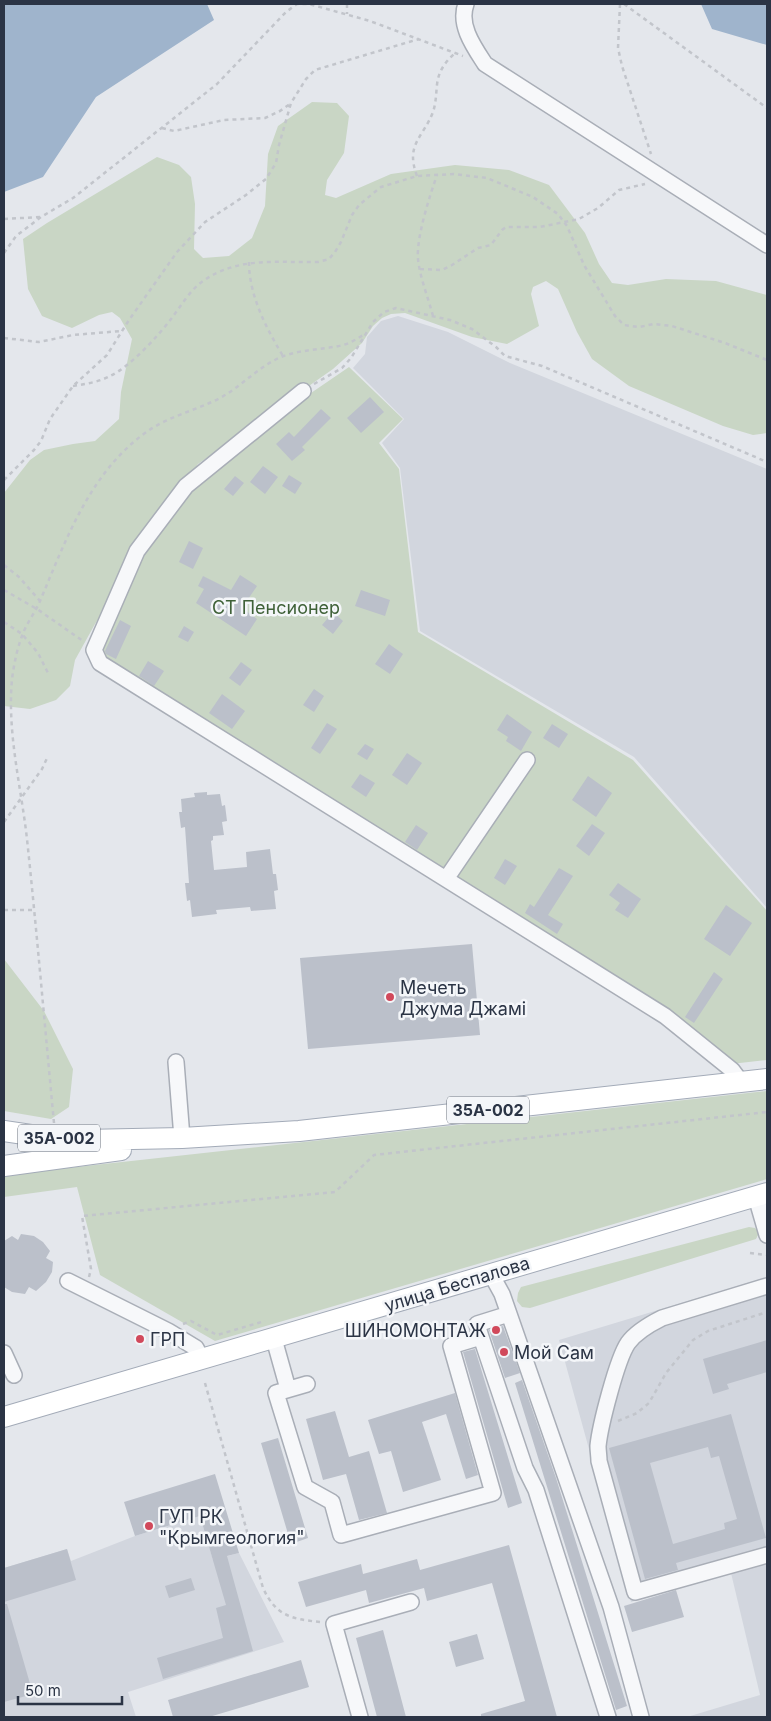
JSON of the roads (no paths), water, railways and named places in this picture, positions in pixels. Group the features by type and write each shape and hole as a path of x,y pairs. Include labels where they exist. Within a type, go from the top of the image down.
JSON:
{"main road":[{"name":"35А-002","path":"4,1131 51,1138 115,1140 309,1130 767,1080"},
{"name":"35А-002","path":"5,1157 35,1163 234,1135"},
{"path":"5,1157 115,1140"},
{"name":"улица Беспалова","path":"4,1417 202,1359 272,1329 491,1274 761,1195"}],"lane":[{"path":"466,4 464,8 464,24 470,43 486,64 767,245"},
{"path":"303,391 186,486 137,551 94,650 100,663 665,1016 732,1070 741,1082"},
{"path":"446,879 527,760"},
{"path":"176,1062 182,1138"},
{"path":"761,1195 767,1235"},
{"path":"491,1274 502,1294 611,1607 641,1717"},
{"path":"68,1281 165,1329 196,1348 202,1359"},
{"path":"767,1286 662,1318 646,1326 628,1342 619,1361 598,1446 599,1461 636,1592 767,1555"},
{"path":"509,1314 477,1324 525,1468 536,1490 608,1717"},
{"path":"272,1329 288,1390"},
{"path":"307,1384 276,1393 305,1487 332,1502 341,1535 493,1493 451,1346 481,1337"},
{"path":"4,1353 14,1375"},
{"path":"360,1717 334,1624 411,1602"}],"water":[{"path":"4,4 207,4 214,20 96,97 43,177 4,192"},
{"path":"701,4 767,4 767,45 712,29"}],"place":[{"name":"Мечеть Джума Джамі","path":"390,997"},
{"name":"ШИНОМОНТАЖ","path":"496,1330"},
{"name":"ГРП","path":"140,1339"},
{"name":"Мой Сам","path":"504,1352"},
{"name":"ГУП РК \"Крымгеология\"","path":"149,1526"}],"park label":[{"name":"СТ Пенсионер","path":"276,607"}]}
